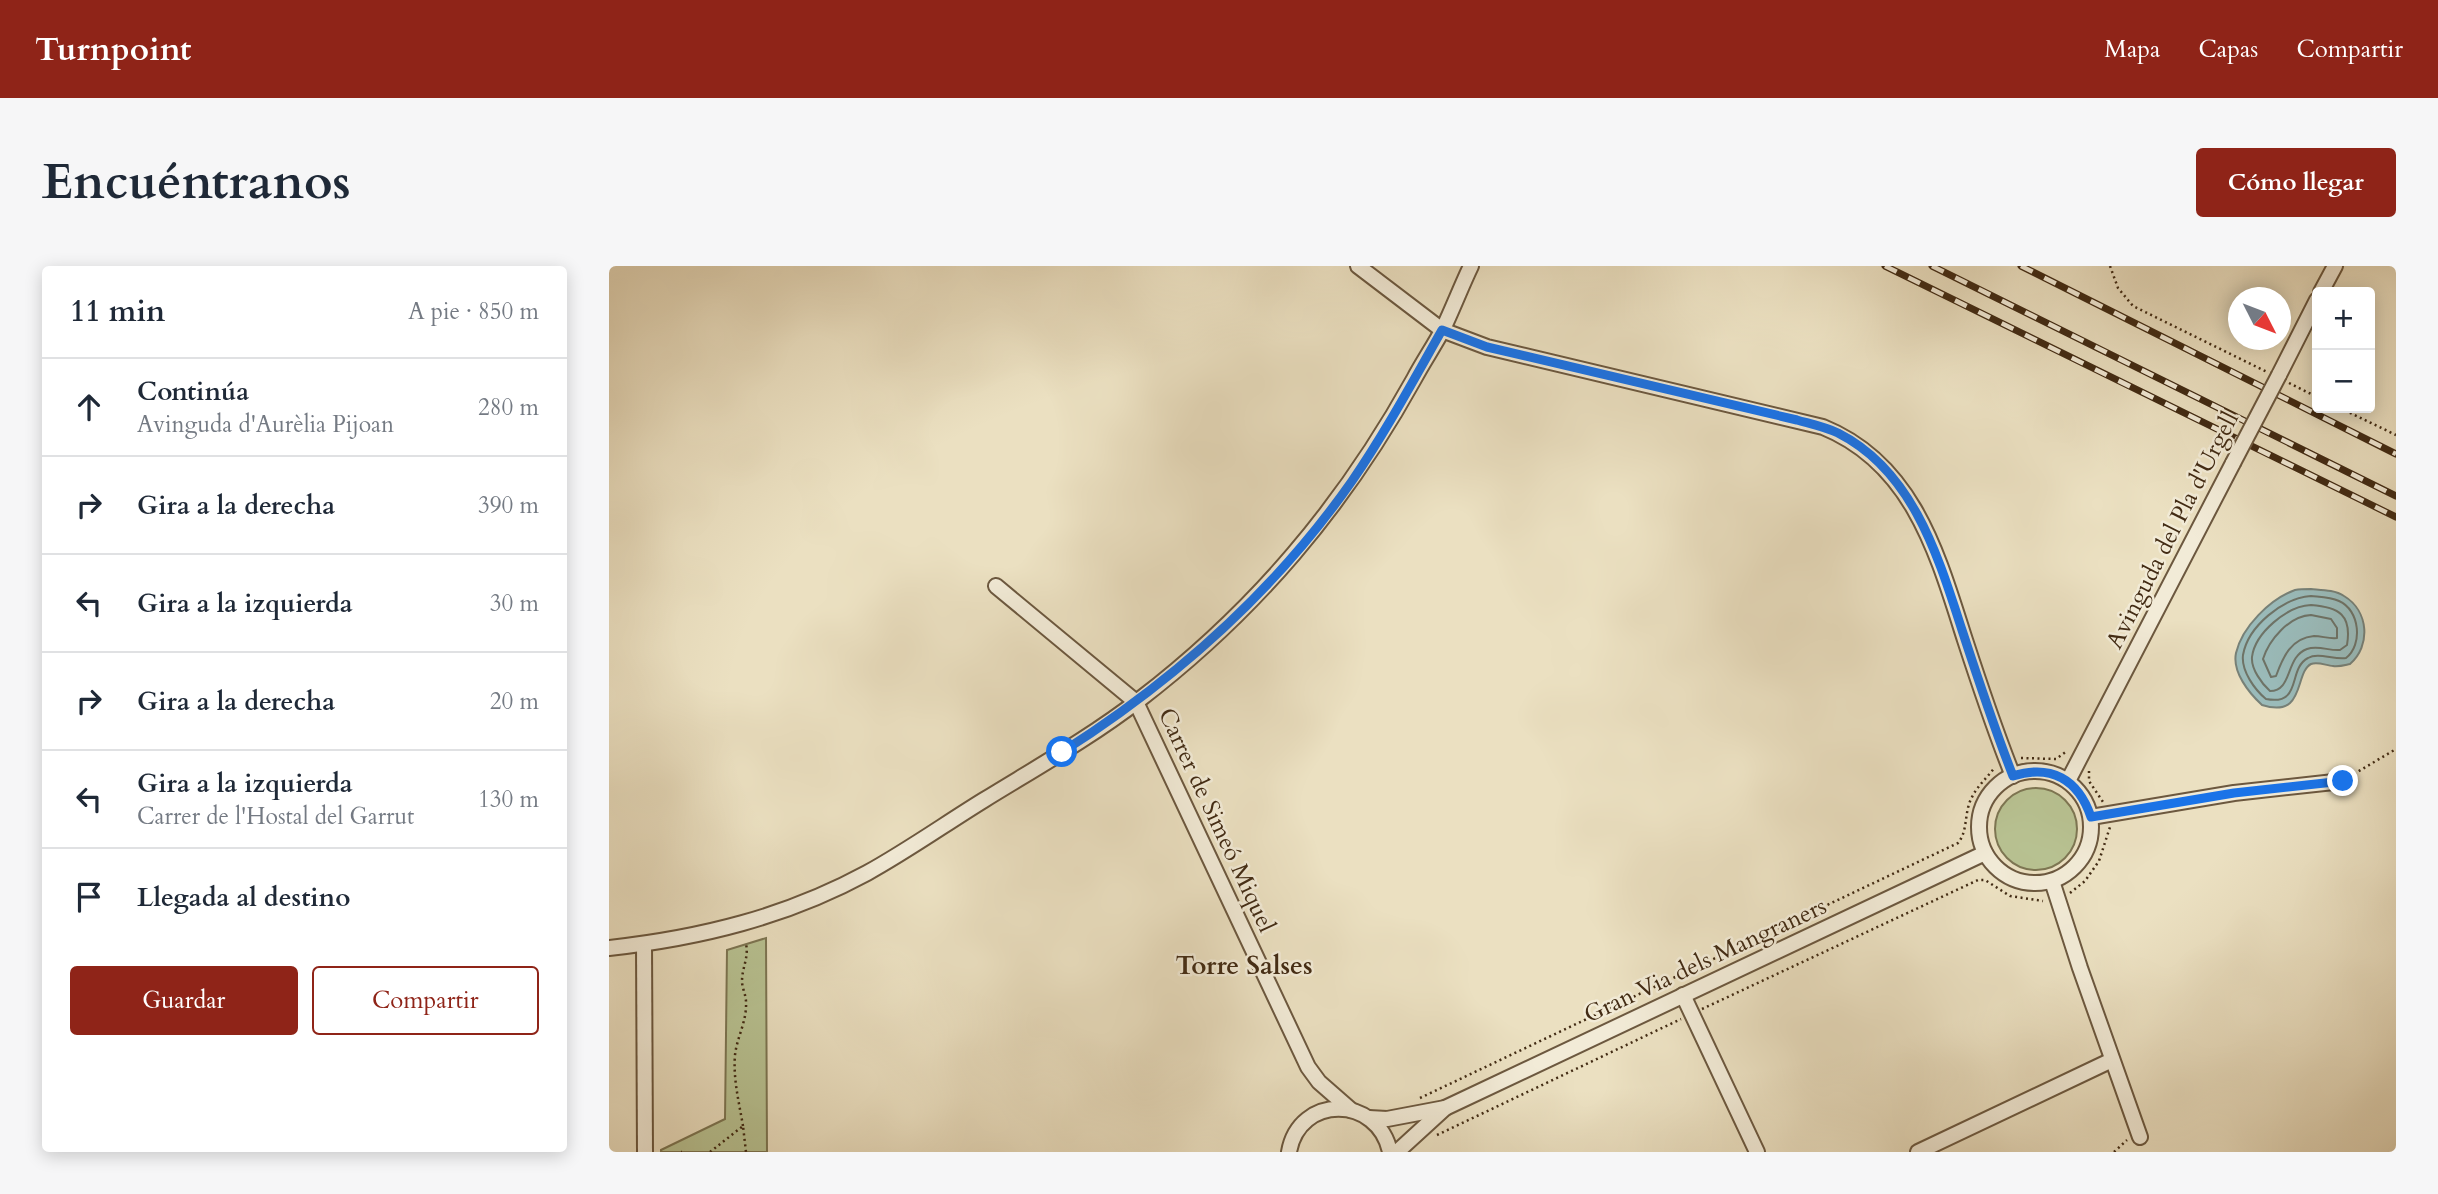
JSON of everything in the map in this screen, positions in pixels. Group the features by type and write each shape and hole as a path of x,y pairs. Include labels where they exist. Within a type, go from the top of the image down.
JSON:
{"street":[{"path":"1357,266 1442,330 1487,347 1797,420 1836,432 1862,448 1884,469 1911,503 1934,546 1996,734 2013,776"},
{"path":"609,948 683,938 745,923 839,887 895,856 1095,731 1178,669 1277,575 1313,532 1370,455 1442,330 1471,266"},
{"path":"2324,287 2335,266"},
{"name":"Avinguda del Pla d'Urgell","path":"2068,781 2312,309"},
{"name":"Carrer de Simeó Miquel","path":"996,586 1136,702 1308,1067 1319,1082 1351,1110"},
{"path":"2041,771 2068,781 2078,791 2091,817 2089,844 2084,856 2075,867 2052,881 2039,884 2013,880 2001,873 1985,853 1980,838 1982,808 1989,795 2013,776 2027,772 2041,771"},
{"path":"2091,817 2234,793 2343,781"},
{"name":"Gran Via dels Mangraners","path":"1351,1110 1369,1118 1387,1119 1445,1108 1985,853"},
{"path":"2052,881 2140,1138"},
{"path":"643,944 645,1152"},
{"path":"1683,995 1757,1152"},
{"path":"1918,1152 2112,1060"},
{"path":"1289,1152 1295,1134 1311,1116 1334,1108 1351,1110"},
{"name":"Gran Via dels Mangraners","path":"1397,1152 1445,1108"},
{"path":"1369,1118 1385,1137 1390,1152"}],"path":[{"path":"2110,266 2118,288 2133,306 2312,394"},
{"path":"2350,413 2396,436"},
{"path":"2014,756 2056,759 2062,757 2068,749"},
{"path":"2343,781 2396,749"},
{"path":"1416,1099 1958,843 1964,832 1970,801 1977,788 1994,769 1996,762"},
{"path":"2089,770 2089,781 2100,799 2110,806"},
{"path":"2068,899 2070,892 2094,870 2104,852 2108,832 2113,825"},
{"path":"1429,1139 1977,880 1985,880 2010,896 2047,903"},
{"path":"746,944 748,951 741,984 747,1000 745,1019 738,1037 735,1065 746,1152"},
{"path":"710,1152 743,1126"}],"green space":[{"path":"2036,788 2052,792 2065,800 2073,813 2077,829 2073,845 2065,858 2052,866 2036,870 2020,866 2007,858 1999,845 1995,829 1999,813 2007,800 2020,792"},
{"path":"766,938 767,1152 661,1152 725,1119 727,950"}],"water":[{"path":"2311,589 2337,593 2352,602 2362,619 2364,629 2361,648 2350,664 2311,664 2302,676 2297,693 2286,706 2276,708 2262,705 2239,675 2235,660 2239,643 2258,615 2276,600 2295,590"}],"railway":[{"path":"1885,266 2396,517"},
{"path":"1932,266 2396,496"},
{"path":"2021,266 2396,454"}],"district":[{"name":"Torre Salses","path":"1244,965"}],"route":[{"path":"1062,752 1136,702 1178,669 1277,575 1352,480 1390,423 1442,330 1487,347 1823,427 1862,448 1884,469 1911,503 1934,546 1996,734 2013,776 2041,771 2068,781 2086,803 2091,817 2234,793 2343,781"}]}
